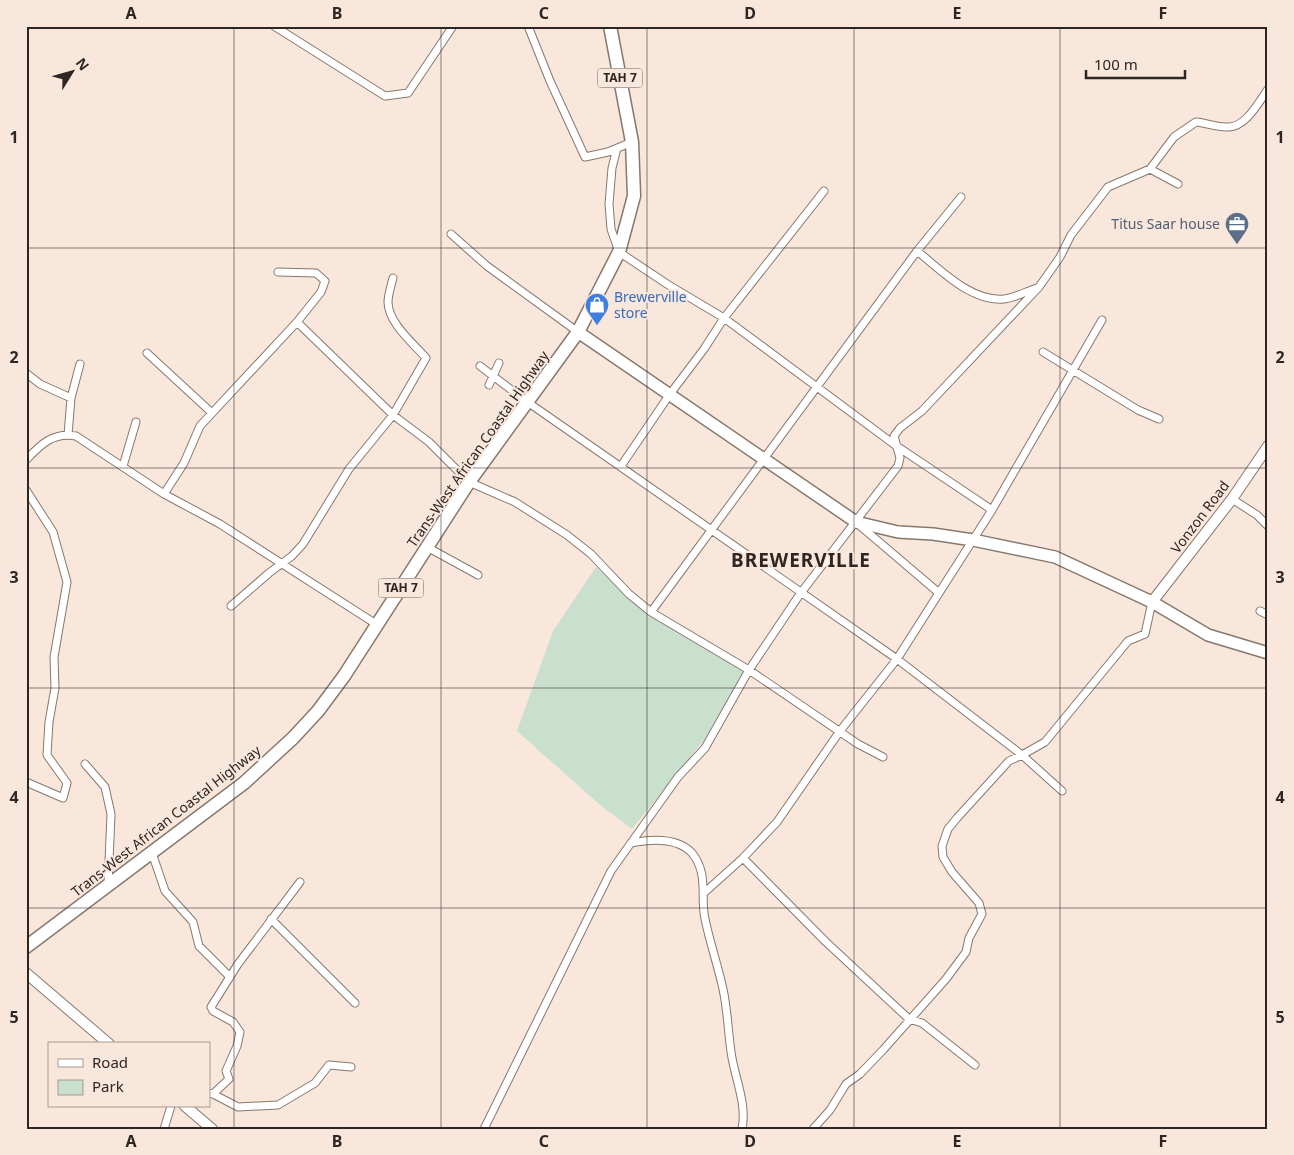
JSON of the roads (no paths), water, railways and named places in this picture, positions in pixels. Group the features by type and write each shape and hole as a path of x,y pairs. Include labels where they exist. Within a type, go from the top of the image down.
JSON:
{"highway":[{"name":"Trans-West African Coastal Highway","path":"26,947 244,782 293,738 318,711 344,676 469,482 526,401 578,332 619,252 634,196 632,142 610,26"}],"main road":[{"path":"578,332 856,522 898,532 933,534 973,540 1055,558 1152,602 1208,634 1268,653"}],"street":[{"path":"274,26 385,96 408,93 453,26"},
{"path":"528,26 550,81 585,156 632,142"},
{"path":"484,1129 611,872 678,777 705,748 749,670 800,594 898,466 900,458 894,436 900,428 922,411 1039,287 1060,257 1071,235 1108,186 1150,169 1174,137 1196,122 1228,128 1239,124 1254,111 1268,89"},
{"path":"617,148 612,168 609,204 611,229 619,252 667,284 724,318 895,445 992,510"},
{"path":"1150,169 1178,184"},
{"path":"621,466 724,318 824,191"},
{"path":"651,612 818,388 917,251 960,197"},
{"path":"451,234 487,266 578,332"},
{"path":"917,251 972,293 990,299 1005,299 1039,287"},
{"path":"164,494 184,463 200,426 297,322 321,292 325,281 316,273 278,272"},
{"path":"232,606 303,544 349,469 393,416 426,358 392,315 388,303 393,278"},
{"path":"705,892 743,858 777,822 840,731 897,659 992,510 1102,320"},
{"path":"297,322 393,416 429,442 469,482 515,502 567,535 591,554 629,594 651,612 749,670 840,731 883,757"},
{"path":"1043,352 1072,371 1105,388 1138,410 1159,419"},
{"path":"147,354 212,413"},
{"path":"490,386 492,375 499,363"},
{"path":"68,435 71,398 80,364"},
{"path":"480,366 526,401 713,529 800,594 897,659 1022,755 1062,791"},
{"path":"26,373 40,384 71,398"},
{"path":"123,466 136,422"},
{"path":"26,460 50,438 68,435 76,436 164,494 220,524 376,624"},
{"name":"Vonzon Road","path":"1152,602 1232,499 1268,446"},
{"path":"26,490 53,532 67,582 54,657 55,688 48,722 47,755 68,783 63,798 26,782"},
{"path":"1232,499 1257,514 1268,526"},
{"path":"856,522 939,593"},
{"path":"426,547 478,575"},
{"path":"813,1129 830,1110 846,1084 860,1074 883,1050 946,979 966,952 969,938 982,914 980,903 962,885 943,857 942,846 948,829 1009,761 1045,742 1128,641 1145,634 1152,602"},
{"path":"1260,611 1268,615"},
{"path":"85,764 105,787 111,814 108,885"},
{"path":"631,843 646,840 670,841 683,845 693,854 701,869 705,892 704,917 724,991 732,1057 744,1112 742,1129"},
{"path":"152,853 166,891 193,922 199,946 230,977"},
{"path":"743,858 826,942 909,1019 922,1023 975,1065"},
{"path":"300,882 230,977 211,1007 213,1011 233,1022 240,1032 238,1046 226,1071 229,1079 211,1094 238,1107 278,1105 315,1083 329,1065 351,1067"},
{"path":"271,920 355,1003"},
{"path":"26,973 107,1042"},
{"path":"164,1129 170,1108"},
{"path":"187,1108 212,1129"}],"place":[{"name":"Titus Saar house","path":"1237,245"},
{"name":"Brewerville store","path":"597,326"}],"district":[{"name":"BREWERVILLE","path":"801,560"}]}
